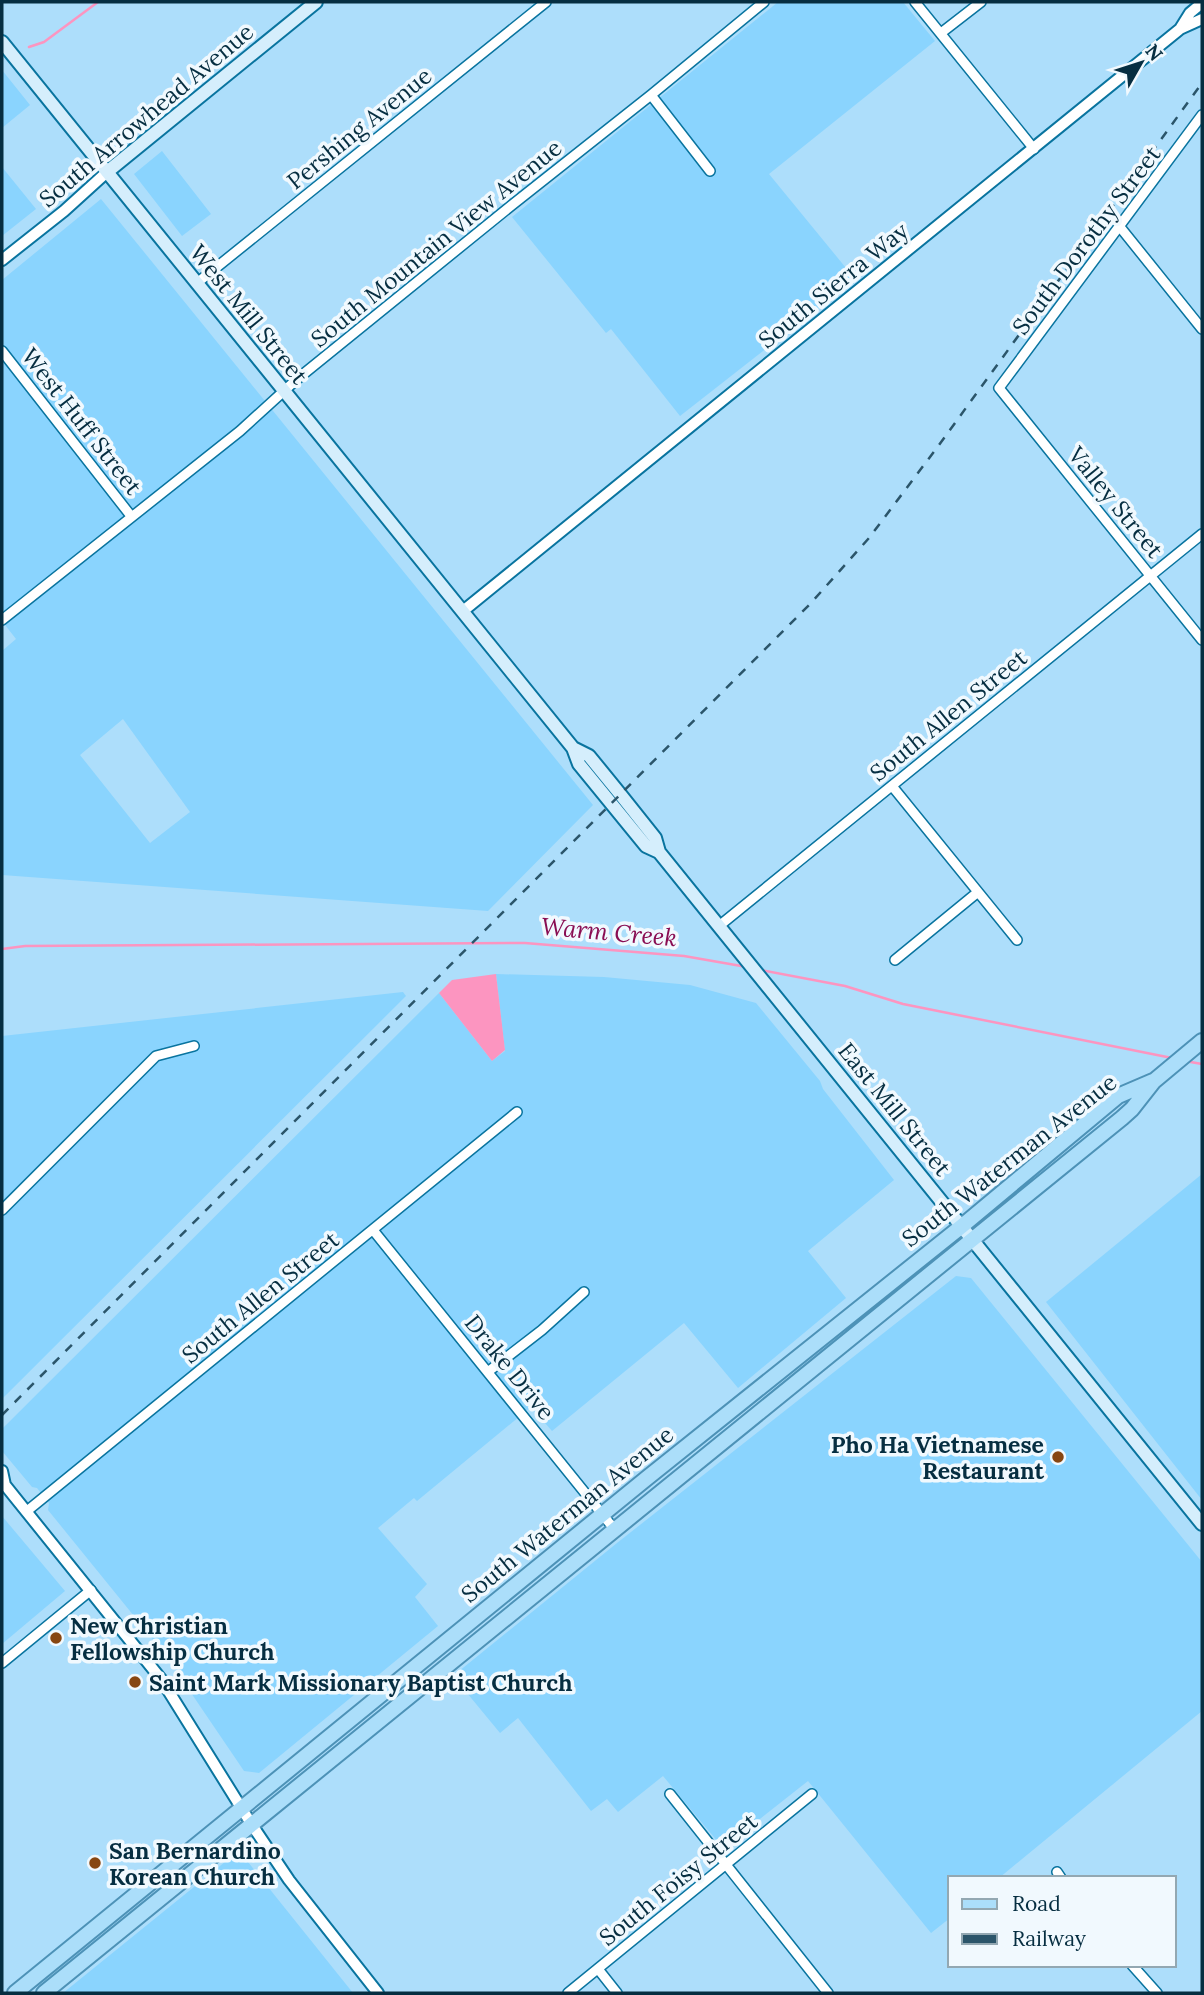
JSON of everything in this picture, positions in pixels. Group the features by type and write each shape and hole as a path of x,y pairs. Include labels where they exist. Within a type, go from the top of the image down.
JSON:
{"main road":[{"name":"South Arrowhead Avenue","path":"107,172 316,2"},
{"name":"West Mill Street","path":"2,42 463,611"},
{"name":"East Mill Street","path":"463,611 573,748 589,756 613,784 655,838 659,852 1202,1524"},
{"name":"South Waterman Avenue","path":"44,1993 1132,1110 1154,1081 1202,1041"},
{"name":"South Waterman Avenue","path":"15,1993 962,1226 1118,1096 1154,1081"},
{"path":"1050,1176 1056,1158 1121,1106 1118,1096"},
{"path":"395,1709 421,1675 444,1656 442,1645"}],"street":[{"name":"Pershing Avenue","path":"197,283 546,2"},
{"name":"South Mountain View Avenue","path":"2,620 240,431 284,391 764,2"},
{"path":"915,2 1034,149"},
{"path":"941,33 981,2"},
{"path":"1180,29 1190,13 1202,3"},
{"path":"1180,29 1202,19"},
{"name":"South Sierra Way","path":"463,611 1180,29"},
{"path":"651,95 710,171"},
{"name":"South Dorothy Street","path":"999,388 1202,115"},
{"name":"South Arrowhead Avenue","path":"2,260 64,211 107,172"},
{"path":"1120,227 1202,329"},
{"name":"West Huff Street","path":"2,351 131,516"},
{"name":"Valley Street","path":"999,388 1202,640"},
{"name":"South Allen Street","path":"719,926 1202,534"},
{"path":"892,786 1017,940"},
{"path":"895,960 978,892"},
{"path":"2,1210 156,1056 194,1046"},
{"name":"South Allen Street","path":"27,1511 517,1112"},
{"name":"Drake Drive","path":"373,1230 615,1530"},
{"path":"489,1371 542,1330 584,1292"},
{"path":"2,1471 3,1484 161,1679 289,1880 378,1993"},
{"path":"2,1663 90,1590"},
{"path":"670,1794 828,1993"},
{"name":"South Foisy Street","path":"568,1993 812,1794"},
{"path":"1134,1967 1157,1993"},
{"path":"598,1969 617,1993"}],"shaded area":[{"path":"778,2 903,2 935,41 769,174 855,279 680,416 611,329 606,333 512,217"},
{"path":"2,70 30,105 2,128"},
{"path":"162,151 211,214 182,236 134,174"},
{"path":"2,167 36,209 2,236"},
{"path":"101,199 593,805 488,911 2,875 2,651 16,639 2,621 2,280","holes":["123,719 190,812 150,843 80,755"]},
{"path":"496,974 604,977 690,985 756,1003 820,1081 823,1089 894,1180 808,1251 846,1298 738,1388 684,1323 552,1431 531,1407 417,1501 414,1498 378,1528 427,1584 415,1597 438,1626 259,1773 244,1771 164,1653 48,1510 49,1503 37,1488 32,1487 2,1451 2,1429 439,993 492,1061 505,1051"},
{"path":"496,974 505,1050 492,1061 439,993 452,980"},
{"path":"403,992 406,996 2,1399 2,1036"},
{"path":"1202,1174 1202,1500 1046,1302"},
{"path":"956,1276 971,1278 1202,1562 1202,1711 1001,1876 948,1876 948,1920 931,1933 808,1781 723,1848 663,1776 618,1812 607,1799 591,1811 518,1718 500,1733 453,1676"},
{"path":"2,1516 65,1591 2,1644"},
{"path":"231,1857 244,1857 353,1993 63,1993"}],"waterway":[{"path":"29,47 44,42 98,2"},
{"name":"Warm Creek","path":"2,949 25,946 525,943 684,956 747,967"},
{"name":"Warm Creek","path":"761,970 845,986 903,1004 1172,1058"},
{"name":"Warm Creek","path":"1185,1061 1202,1064"}],"railway":[{"path":"2,1415 811,603 869,538 939,445 1202,83"}],"place":[{"name":"Pho Ha Vietnamese Restaurant","path":"1058,1457"},
{"name":"New Christian Fellowship Church","path":"56,1638"},
{"name":"Saint Mark Missionary Baptist Church","path":"135,1682"},
{"name":"San Bernardino Korean Church","path":"95,1863"}]}
